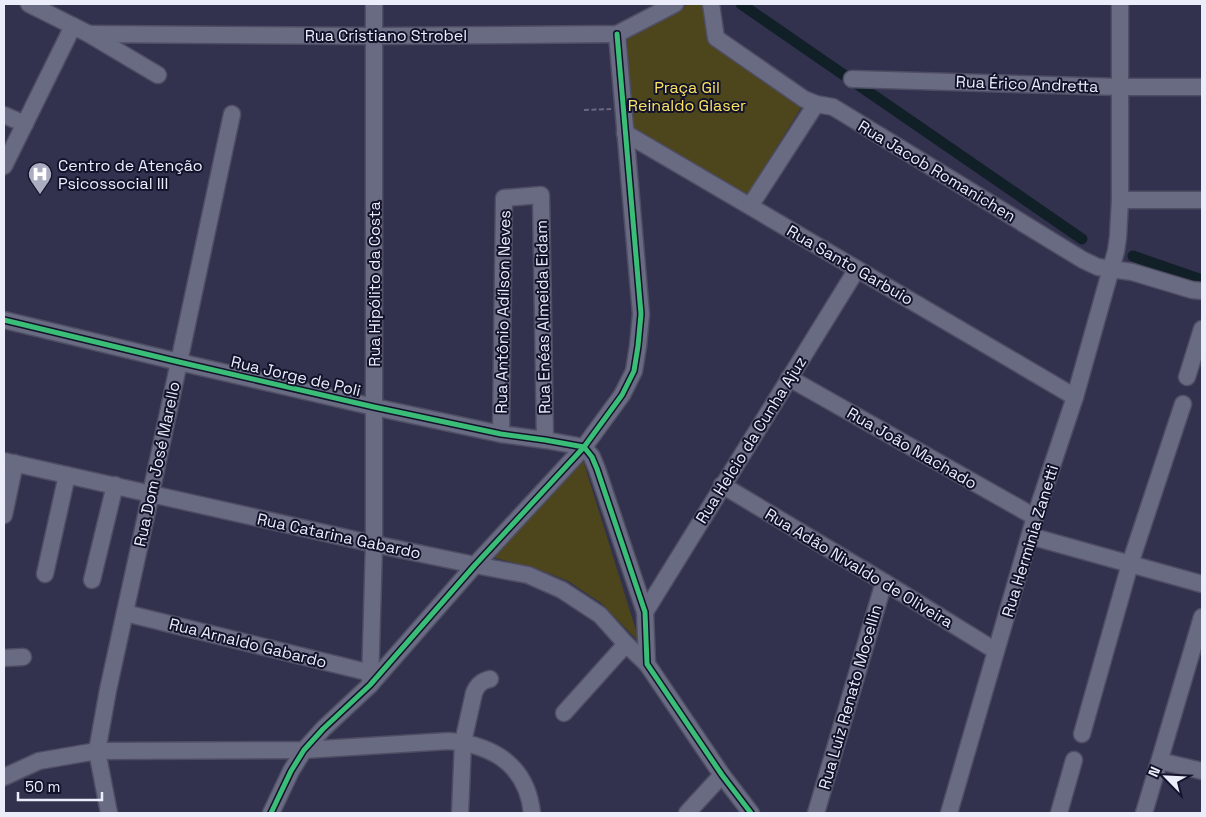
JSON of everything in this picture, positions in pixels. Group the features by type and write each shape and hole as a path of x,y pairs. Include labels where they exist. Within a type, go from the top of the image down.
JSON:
{"street":[{"path":"29,4 89,34 158,75"},
{"name":"Rua Hipólito da Costa","path":"371,679 374,544 374,4"},
{"name":"Rua Cristiano Strobel","path":"89,34 374,36 617,34 675,4"},
{"name":"Rua Jacob Romanichen","path":"711,4 716,38 804,99 816,104 833,107 1083,260 1098,267 1132,272 1192,290 1202,291"},
{"name":"Rua Herminia Zanetti","path":"948,813 1035,517 1075,397 1112,268 1118,237 1120,200 1120,4"},
{"path":"4,166 73,26"},
{"path":"271,813 291,771 304,750 584,447 622,395 634,371 641,314 617,34"},
{"name":"Rua Érico Andretta","path":"852,79 1202,87"},
{"path":"750,206 816,104"},
{"path":"4,114 25,124"},
{"name":"Rua Dom José Marello","path":"109,813 96,751 232,114"},
{"name":"Rua Santo Garbuio","path":"625,133 1075,397"},
{"name":"Rua Antônio Adílson Neves","path":"502,434 504,198 541,195"},
{"name":"Rua Enéas Almeida Eidam","path":"541,195 545,440"},
{"path":"1120,200 1202,200"},
{"name":"Rua Helcio da Cunha Ajuz","path":"645,612 856,268"},
{"name":"Rua Jorge de Poli","path":"4,320 374,407 502,434 584,447"},
{"path":"1187,377 1202,329"},
{"name":"Rua João Machado","path":"789,378 1035,517"},
{"path":"1082,734 1130,564 1183,404"},
{"path":"584,447 592,457 597,469 645,612 647,664"},
{"path":"4,516 9,462"},
{"name":"Rua Catarina Gabardo","path":"9,462 374,544 528,575 562,590 600,615 647,664 722,775 751,813"},
{"path":"45,574 67,475"},
{"path":"92,580 115,485"},
{"name":"Rua Adão Nivaldo de Oliveira","path":"722,485 996,651"},
{"path":"1030,536 1202,584"},
{"name":"Rua Luiz Renato Mocellin","path":"816,813 884,582"},
{"name":"Rua Arnaldo Gabardo","path":"124,614 371,679"},
{"path":"1144,813 1202,617"},
{"path":"564,713 626,644"},
{"path":"4,658 23,657"},
{"path":"460,813 462,742 477,686 482,681 490,678"},
{"path":"4,777 39,761 96,751 304,750 449,741 462,742 485,749 506,761 519,775 530,801 532,813"},
{"path":"1059,813 1074,760"},
{"path":"1160,761 1202,771"},
{"path":"687,813 722,775"}],"path":[{"path":"584,110 623,109"}],"green space":[{"name":"Praça Gil Reinaldo Glaser","path":"689,4 704,4 709,42 804,103 745,198 631,130 622,41"},
{"path":"582,457 640,643 601,603 568,581 538,569 491,557"}],"waterway":[{"path":"741,4 1082,239"},
{"path":"1133,256 1202,280"}],"cycle path":[{"path":"271,813 291,771 304,750 323,729 370,685 475,565 584,447 622,395 634,371 641,314 617,34"},
{"path":"4,320 374,407 501,434 584,447 592,457 597,469 645,612 647,664 722,775 751,813"}],"place":[{"name":"Centro de Atenção Psicossocial III","path":"40,195"}]}
